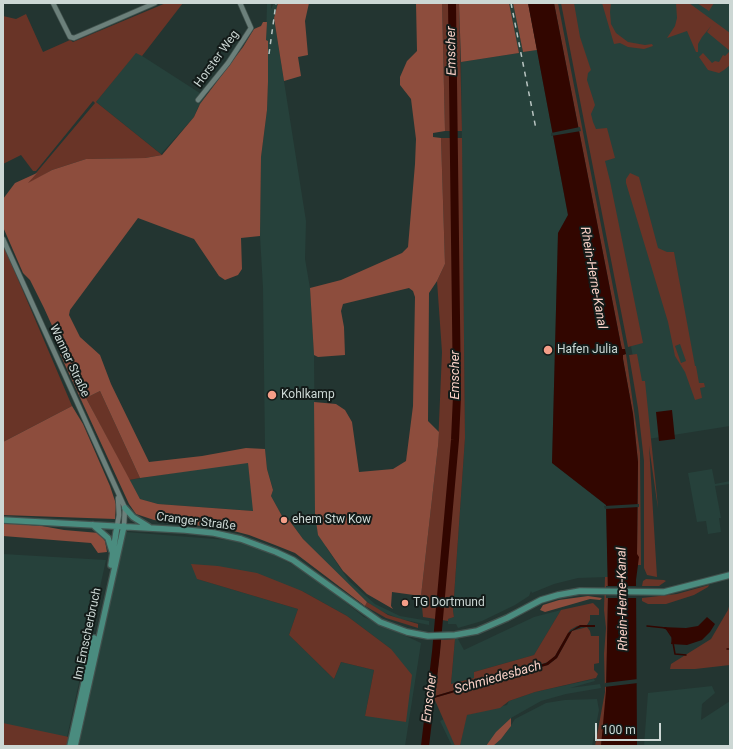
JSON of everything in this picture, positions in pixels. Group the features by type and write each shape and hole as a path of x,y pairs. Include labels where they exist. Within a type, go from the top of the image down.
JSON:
{"main road":[{"path":"125,508 133,517 149,528"},
{"name":"Cranger Straße","path":"3,520 124,526 214,533 259,545 288,557 307,569 380,622 407,632 428,636 455,635 484,628 550,597 580,591 642,593 673,590 730,575"},
{"path":"93,525 108,538 115,553"},
{"name":"Im Emscherbruch","path":"115,553 117,526"},
{"name":"Im Emscherbruch","path":"70,746 113,561 124,526"},
{"name":"Im Emscherbruch","path":"75,746 113,561"}],"street":[{"path":"53,3 72,38 155,3"},
{"name":"Horster Weg","path":"198,100 228,63 251,28 240,3"},
{"name":"Wanner Straße","path":"3,239 125,508 124,526"},
{"name":"Wanner Straße","path":"117,526 119,515 118,492"}],"shaded area":[{"path":"166,3 183,3 142,56 136,53 96,102 162,155 145,158 86,159 52,170 26,185 95,103 93,101 36,171 33,171 21,155 3,164 3,16 16,19 26,14 43,52 70,40 73,42"},
{"path":"267,3 271,3 271,9 274,3 278,3 274,18 306,221 305,259 310,288 314,355 315,461 326,547 349,581 375,604 400,616 429,621 429,625 400,619 378,610 362,598 303,539 289,520 282,516 271,496 273,489 267,469 265,449 263,288 260,236 261,157 267,110 268,82 268,41 266,40"},
{"path":"278,3 309,3 305,21 308,55 298,57 301,76 284,81 274,18"},
{"path":"416,3 442,3 445,131 433,133 433,137 441,138 445,264 437,281 429,293 428,421 439,432 421,596 392,592 391,606 393,609 367,594 343,571 318,535 315,514 314,402 336,404 345,410 352,422 359,472 393,469 406,461 413,406 415,297 413,291 409,288 343,304 341,311 344,327 345,355 318,357 314,355 310,288 341,280 402,253 408,247 416,139 411,99 400,85 400,77 407,61 417,51"},
{"path":"442,3 459,3 462,131 445,131"},
{"path":"459,3 509,3 519,53 461,62"},
{"path":"509,3 513,3 523,52 537,50 568,215 558,233 552,463 606,505 608,577 578,578 554,584 532,593 531,591 529,596 515,605 482,621 458,628 456,624 448,624 448,619 454,617 453,611 465,438 461,62 519,53"},
{"path":"513,3 528,3 537,50 523,52"},
{"path":"554,3 558,3 625,349 622,349 621,345"},
{"path":"561,3 574,3 580,37 591,70 588,73 587,80 595,105 591,114 593,122 596,129 607,128 615,158 605,161 643,343 628,347"},
{"path":"568,3 730,3 730,426 648,439"},
{"path":"602,3 611,3 611,24 616,33 628,42 645,45 652,44 653,46 644,49 628,47 620,43 614,44"},
{"path":"676,3 689,3 730,33 730,51 707,32 711,26 698,44 698,52 696,52 687,31 667,38 675,26 677,18"},
{"path":"697,3 714,3 709,11"},
{"path":"263,22 267,22 266,40 268,41 268,82 267,110 261,157 260,236 241,238 242,269 238,275 225,280 219,276 194,239 138,218 70,310 69,315 80,337 100,355 111,384 149,462 202,456 246,448 265,449 267,469 273,490 271,496 282,516 289,520 303,539 367,602 365,606 295,553 249,535 226,529 154,520 136,514 129,504 60,354 64,352 44,308 30,280 23,273 3,227 3,199 15,183 37,173 28,183 52,170 86,159 145,158 162,155 194,117 200,104 243,47 254,29 261,26","holes":["100,391 140,478 248,463 253,511 158,504 140,499 86,398"]},
{"path":"730,51 730,65 719,73 708,70 699,57 703,53 712,63 715,61 719,62 723,55 725,56"},
{"path":"136,52 206,97 198,107 194,117 161,154 96,102"},
{"path":"441,138 462,138 465,438 453,611 454,617 448,619 448,621 423,617 421,596 438,446 442,352 437,281 445,264"},
{"path":"630,173 639,177 658,248 667,252 674,252 695,366 699,383 704,383 705,387 700,388 702,398 695,400 685,372 675,356 668,322 626,179","holes":["680,344 686,361 681,363 675,346"]},
{"path":"3,244 72,406 3,442"},
{"path":"626,354 640,453 641,565 638,565 637,554 638,462 633,414 623,359 623,355"},
{"path":"637,354 642,381 645,381 657,497 658,509 649,446 657,577 647,575 644,568 644,461 638,408 629,355"},
{"path":"100,391 140,478 129,480 86,398"},
{"path":"72,406 83,424 110,486 116,504 115,519 3,515 3,442"},
{"path":"242,462 248,463 254,511 158,504 140,499 129,480"},
{"path":"712,469 715,484 730,481 730,484 715,486 721,518 719,518 721,532 708,534 706,521 697,522 688,473"},
{"path":"3,523 99,533 105,541 107,552 98,553 91,543 3,536"},
{"path":"126,532 240,541 275,555 311,575 364,617 421,643 405,746 79,746","holes":["197,579 302,591 347,616 391,649 365,716 374,670 341,662 334,679 289,635 298,609"]},
{"path":"3,554 106,560 65,746 3,746"},
{"path":"191,564 218,566 257,573 302,591 347,616 391,649 412,675 406,722 365,716 374,670 341,662 334,679 289,635 298,609 197,579"},
{"path":"605,577 608,577 606,709 601,746 595,746 605,692"},
{"path":"646,579 666,581 659,586 642,586 643,581"},
{"path":"709,585 694,595 666,604 648,604 642,601 642,598 677,594"},
{"path":"588,596 602,598 600,600 590,599 545,612 540,610 543,605 559,600"},
{"path":"367,602 388,615 418,624 418,628 386,618 365,606"},
{"path":"593,603 599,609 599,615 590,615 590,620 587,625 577,626 570,630 555,656 548,662 435,696 441,640 455,639 451,684 474,678 474,672 534,655 561,610"},
{"path":"730,603 730,665 695,669 670,669 671,664 711,639 728,610"},
{"path":"561,610 534,655 474,672 474,678 451,684 455,639 458,639 464,650 534,617"},
{"path":"587,627 591,636 599,636 599,663 594,664 594,670 598,674 596,678 535,692 509,701 500,708 467,715 460,746 455,746 434,698 548,665 557,658 572,631"},
{"path":"594,679 595,681 570,688 600,684 601,688 566,694 541,701 511,718 486,746 460,746 466,715 507,705 509,701 535,692"},
{"path":"712,686 715,693 702,704 701,720 730,701 730,746 644,746 648,693"},
{"path":"597,699 599,710 592,746 493,746 506,733 515,719 546,703 565,700"},
{"path":"511,718 511,726 501,739 493,746 486,746 496,732"},
{"path":"444,719 455,746 452,746 440,721"},
{"path":"3,723 69,737 67,746 3,746"}],"water":[{"name":"Rhein-Herne-Kanal","path":"528,3 554,3 621,345 622,349 625,349 626,354 623,355 623,359 633,414 638,462 637,554 639,557 636,580 637,746 601,746 606,691 608,596 606,505 552,463 558,233 568,215"},
{"path":"672,410 675,439 659,441 656,412"},
{"path":"707,617 715,624 710,632 702,640 687,645 671,644 672,637 669,631 661,627 686,628 698,626"},
{"path":"580,625 595,625 595,627 581,627 572,631 557,658 548,665 434,698 435,696 546,663 555,656 568,633"}],"pier":[{"path":"580,127 581,131 551,136 551,133"},
{"path":"639,504 639,507 605,509 604,506"},
{"path":"606,586 638,586 638,598 606,598"},
{"path":"638,679 638,683 604,687 605,683"}],"waterway":[{"name":"Emscher","path":"425,746 436,652 455,440 457,396 452,3"},
{"name":"Schmiedesbach","path":"647,626 666,628 672,637 675,654 686,655"}],"railway":[{"path":"269,54 276,3"},
{"path":"511,3 536,129"}],"place":[{"name":"Hafen Julia","path":"548,350"},
{"name":"Kohlkamp","path":"272,395"},
{"name":"ehem Stw Kow","path":"284,520"},
{"name":"TG Dortmund","path":"405,603"}]}
